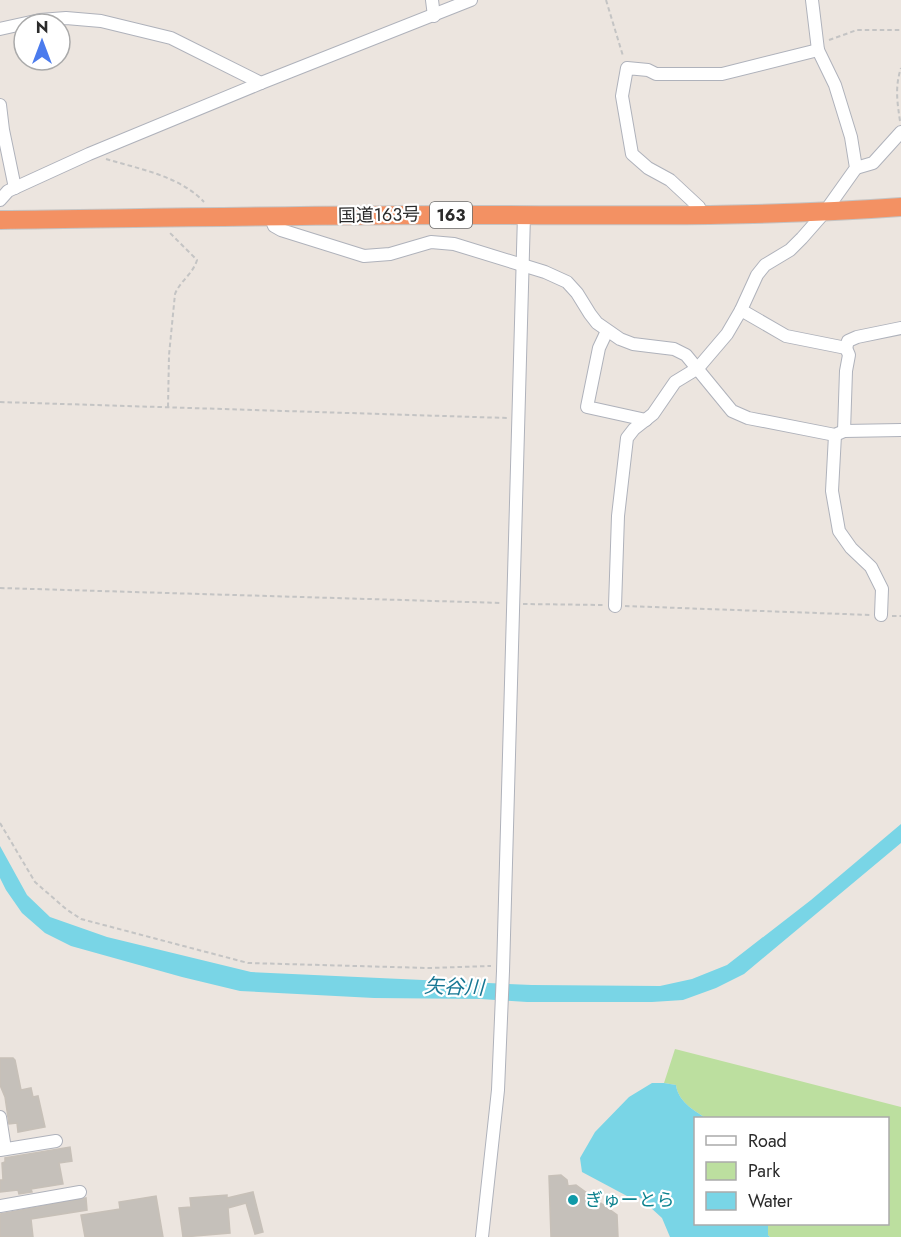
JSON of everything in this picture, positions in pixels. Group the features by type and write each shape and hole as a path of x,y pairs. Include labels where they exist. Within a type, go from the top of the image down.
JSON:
{"highway":[{"name":"国道163号","path":"0,220 524,214 702,216 824,213 901,207"}],"street":[{"path":"432,0 434,16"},
{"path":"0,200 8,191 89,154 471,0"},
{"path":"810,1 818,50 835,85 851,137 856,168"},
{"path":"0,28 57,19 101,21 171,38 261,83"},
{"path":"702,216 699,207 678,187 648,168 632,154 622,96 627,68 648,70 656,74 716,74 818,50"},
{"path":"0,105 15,188"},
{"path":"615,606 618,516 627,438 634,429 653,414 675,382 698,368 727,334 757,275 765,265 790,250 824,213 856,168 873,163 901,132"},
{"path":"482,1237 498,1090 502,1005 524,214"},
{"path":"270,216 274,226 281,230 364,256 390,254 431,242 454,244 524,265 567,282 590,314 607,331 633,344 674,350 686,355 732,411 748,418 840,433 901,430"},
{"path":"741,310 786,336 846,348"},
{"path":"882,615 882,589 871,567 851,548 839,531 832,491 849,355 846,348 848,341 901,328"},
{"path":"607,331 598,348 587,407 646,420"},
{"path":"0,1117 2,1150 56,1141"},
{"path":"0,1206 80,1192"}],"path":[{"path":"606,0 627,68"},
{"path":"818,50 830,40 857,30 901,30"},
{"path":"901,68 896,93 901,123"},
{"path":"89,154 158,175 173,182 198,196 206,205 208,217"},
{"path":"165,218 168,231 197,260 185,281 178,286 175,294 169,355 168,407"},
{"path":"0,402 520,419"},
{"path":"0,588 901,616"},
{"path":"0,823 35,882 81,919 248,963 503,968"}],"green space":[{"path":"675,1049 901,1107 901,1237 770,1237 768,1235 768,1225 889,1225 889,1117 704,1117 683,1100 676,1085 664,1083"}],"water":[{"name":"矢谷川","path":"901,824 901,843 744,974 716,988 683,1000 652,1002 374,998 240,991 71,946 45,933 22,913 0,878 0,846 27,895 50,917 107,937 251,972 532,985 660,986 692,979 727,965 811,900"},
{"path":"652,1083 676,1085 683,1100 704,1117 694,1117 694,1225 768,1225 770,1237 670,1237 662,1218 638,1196 627,1196 582,1172 580,1158 595,1132 629,1097"}],"building":[{"path":"0,1058 15,1060 21,1090 31,1088 33,1097 38,1096 45,1127 18,1132 17,1123 9,1124 5,1097 0,1085"},
{"path":"70,1147 72,1161 59,1163 63,1184 31,1189 32,1192 19,1194 18,1190 0,1192 0,1180 3,1180 2,1163 5,1162 5,1158"},
{"name":"ぎゅーとら","path":"561,1175 567,1180 568,1186 576,1185 617,1215 618,1237 551,1237 549,1176"},
{"path":"253,1192 263,1232 255,1234 246,1203 228,1208 230,1233 183,1237 179,1208 191,1207 190,1198 227,1195 227,1198"},
{"path":"156,1196 163,1237 85,1237 81,1215 120,1209 119,1202"},
{"path":"86,1198 87,1210 31,1219 33,1237 0,1237 0,1214"}],"place":[{"name":"ぎゅーとら","path":"573,1200"}]}
